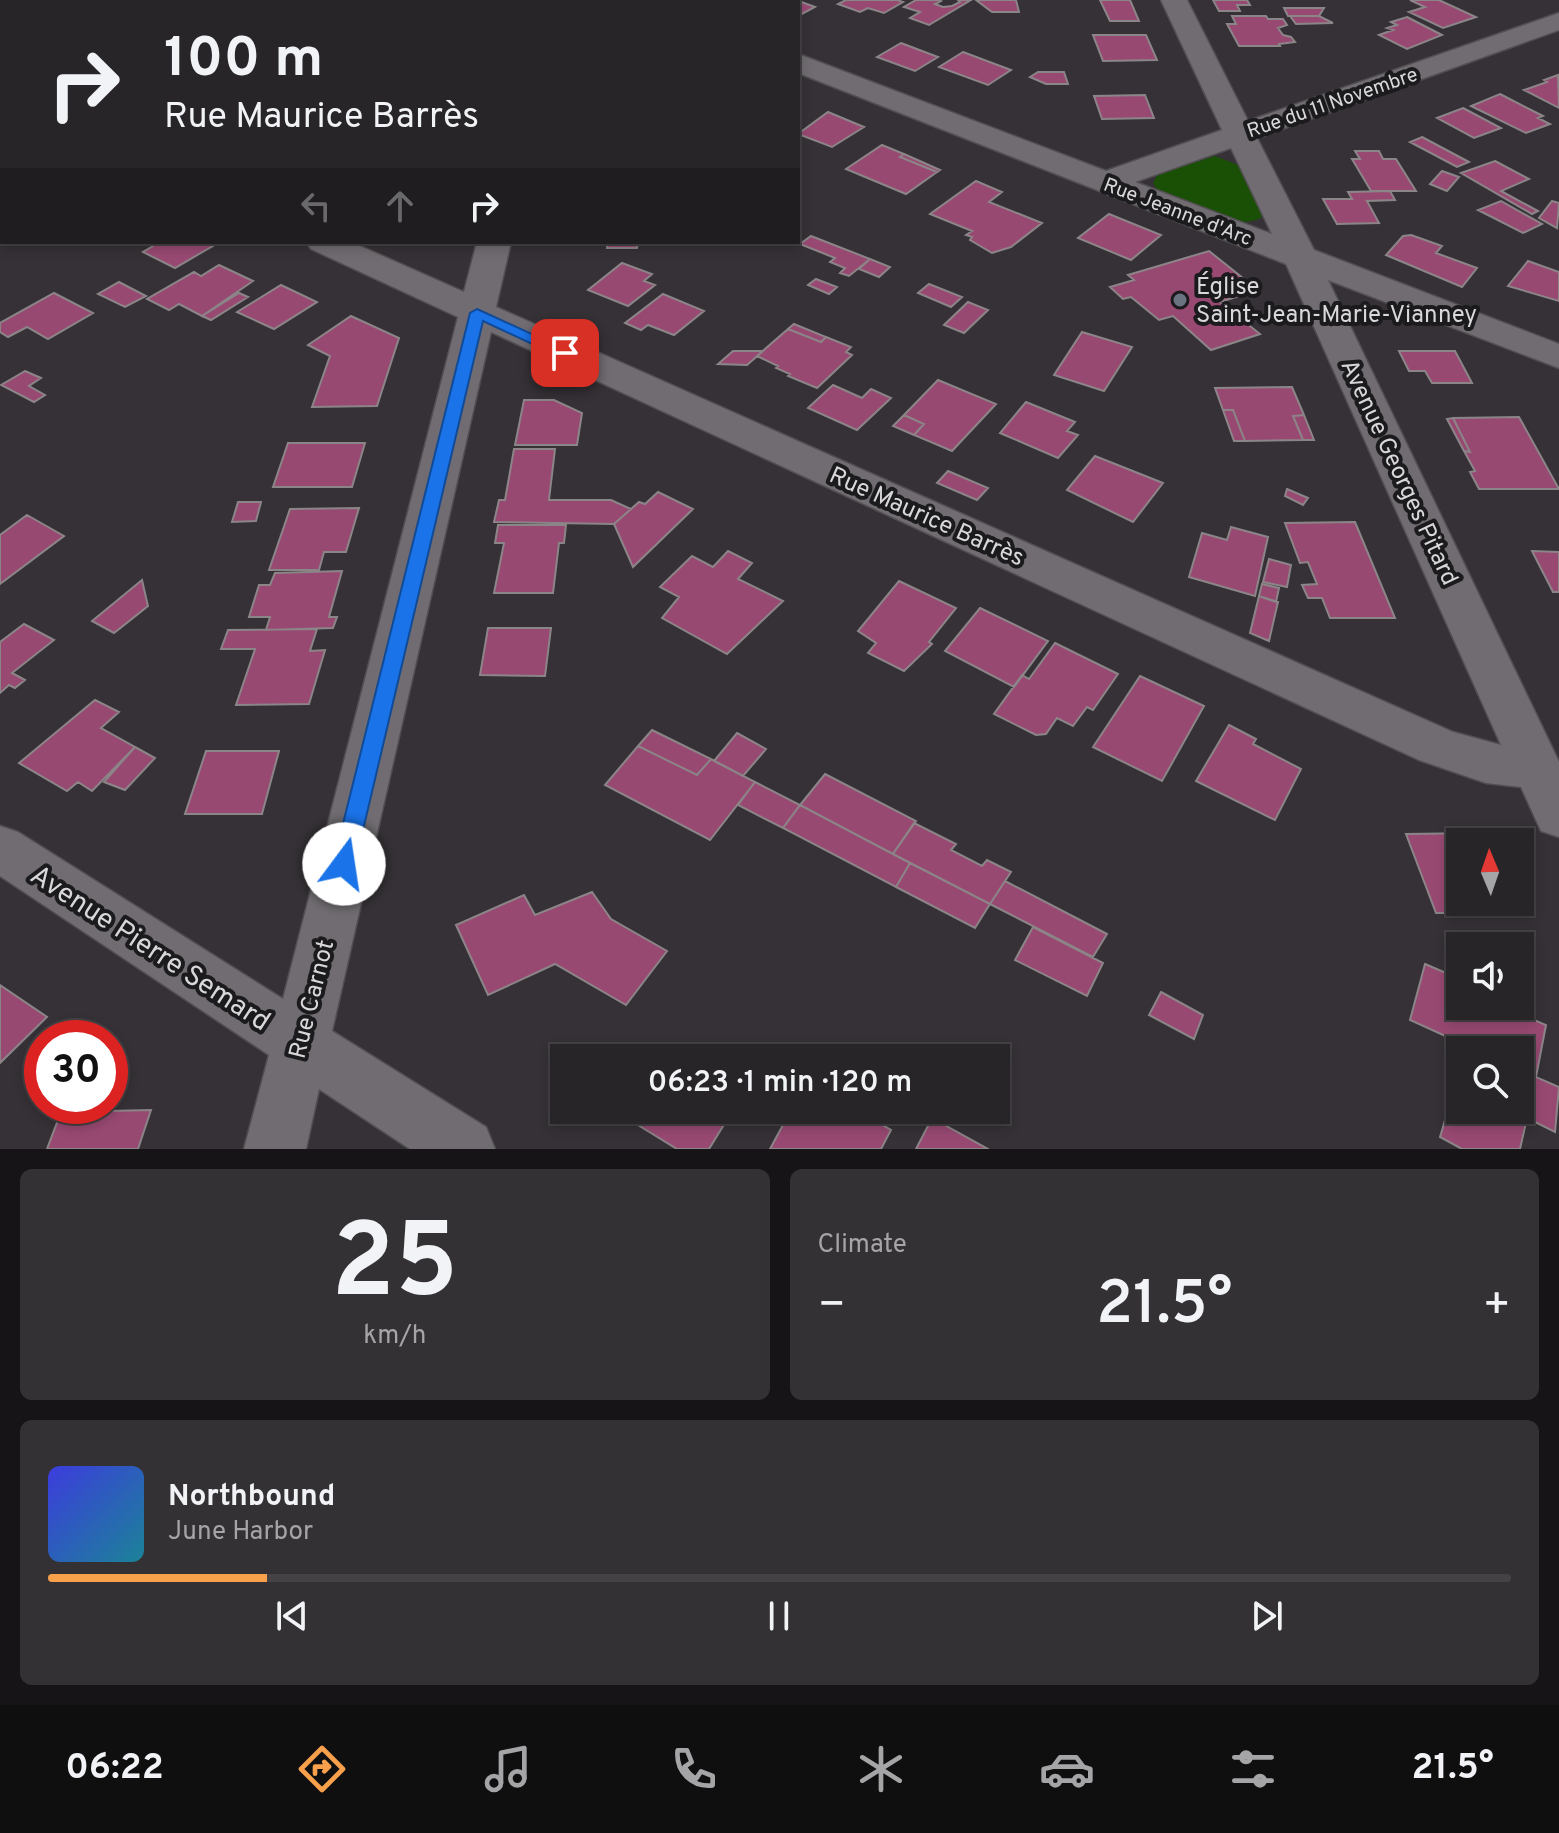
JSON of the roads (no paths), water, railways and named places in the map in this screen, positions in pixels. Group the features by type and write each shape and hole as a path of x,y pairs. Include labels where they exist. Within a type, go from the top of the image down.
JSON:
{"street":[{"name":"Avenue Georges Pitard","path":"1174,0 1301,259 1559,816"},
{"name":"Rue du 11 Novembre","path":"1105,182 1559,21"},
{"name":"Rue Jeanne d'Arc","path":"800,64 1559,357"},
{"name":"Rue Maurice Barrès","path":"327,244 1436,746 1486,763 1537,769"},
{"name":"Rue Carnot","path":"275,1149 494,244"},
{"name":"Avenue Pierre Semard","path":"0,848 464,1149"}],"place":[{"name":"Église Saint-Jean-Marie-Vianney","path":"1180,300"}]}
